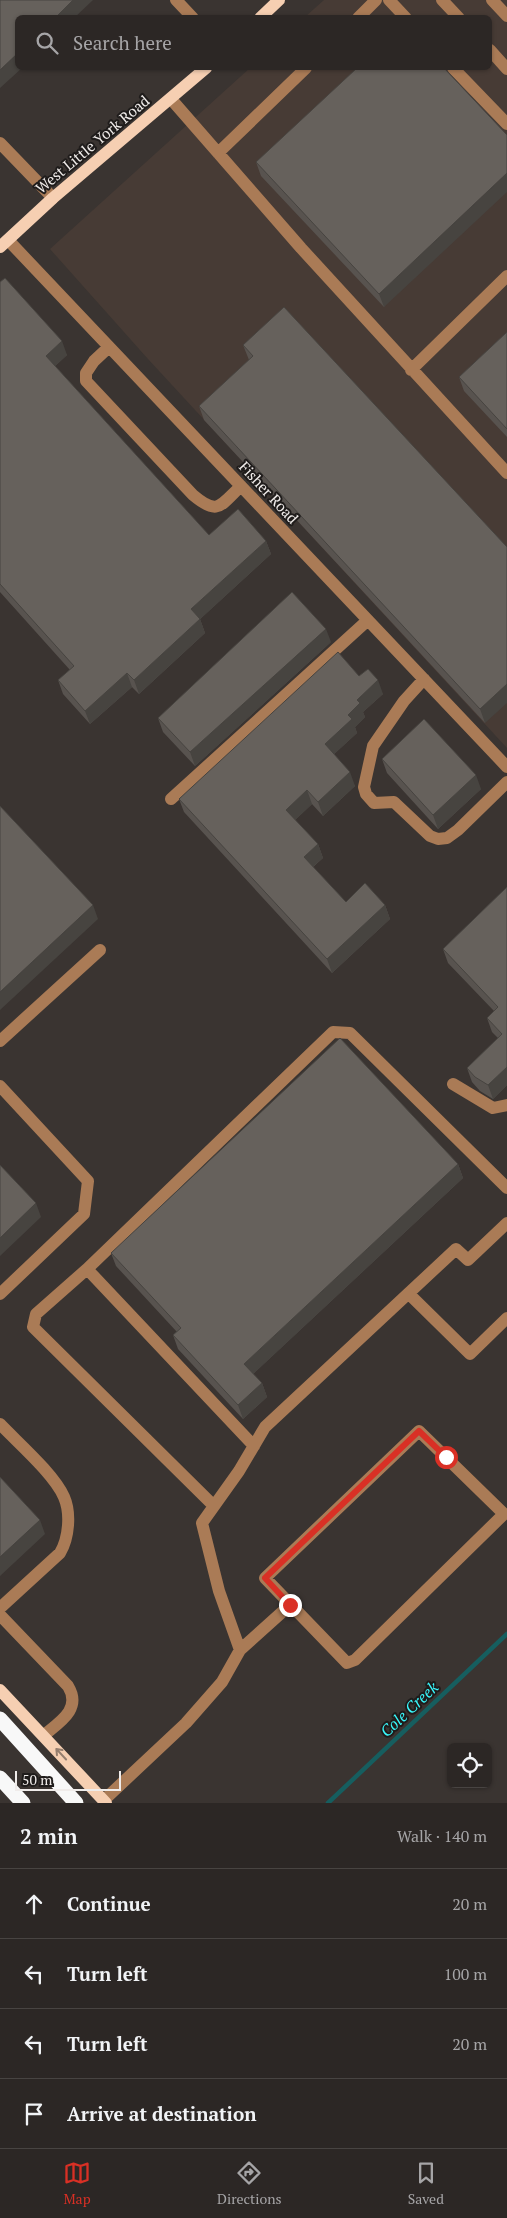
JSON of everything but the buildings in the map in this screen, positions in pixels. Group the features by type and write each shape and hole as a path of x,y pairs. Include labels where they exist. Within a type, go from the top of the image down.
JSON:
{"highway":[{"path":"0,1719 76,1803"},
{"path":"0,1778 23,1803"}],"main road":[{"path":"263,15 279,0"},
{"name":"West Little York Road","path":"4,244 53,198 204,70"},
{"path":"0,1690 105,1802"}],"street":[{"path":"176,0 190,15"},
{"path":"361,15 376,0"},
{"path":"389,0 403,15"},
{"path":"442,0 455,15"},
{"path":"492,0 507,16"},
{"path":"492,52 507,69"},
{"path":"218,153 304,70"},
{"path":"455,70 507,124"},
{"path":"171,99 411,370 507,473"},
{"path":"0,143 53,198"},
{"name":"Fisher Road","path":"4,244 109,347 507,766"},
{"path":"411,370 507,276"},
{"path":"109,347 94,361 86,373 86,381 193,495 207,506 212,507 221,505 241,486"},
{"path":"171,799 368,620"},
{"path":"424,679 404,701 373,746 365,777 364,787 366,794 374,803 394,802 430,836 438,839 447,838 458,830 507,782"},
{"path":"0,1041 100,950"},
{"path":"214,1506 33,1326 36,1314 87,1269 333,1032 350,1034 507,1188"},
{"path":"453,1084 492,1108 507,1105"},
{"path":"0,1086 88,1181 84,1214 0,1294"},
{"path":"240,1650 219,1591 202,1523 239,1471 265,1427 456,1249 468,1260 507,1223"},
{"path":"87,1269 254,1446"},
{"path":"409,1294 470,1354 507,1318"},
{"path":"0,1424 54,1482 64,1498 68,1518 66,1542 60,1552 0,1608"},
{"path":"419,1431 504,1514 355,1660 347,1663 290,1605 265,1578 419,1431"},
{"path":"105,1802 186,1723 222,1682 240,1650 290,1605"},
{"path":"0,1615 68,1686 73,1695 73,1706 65,1718 44,1735"}],"shaded area":[{"path":"324,0 507,0 507,748 148,359 50,249 248,70 492,70 492,15 307,15"}],"waterway":[{"name":"Cole Creek","path":"328,1803 507,1634"}],"route":[{"path":"290,1605 265,1578 419,1431 446,1457"}]}
